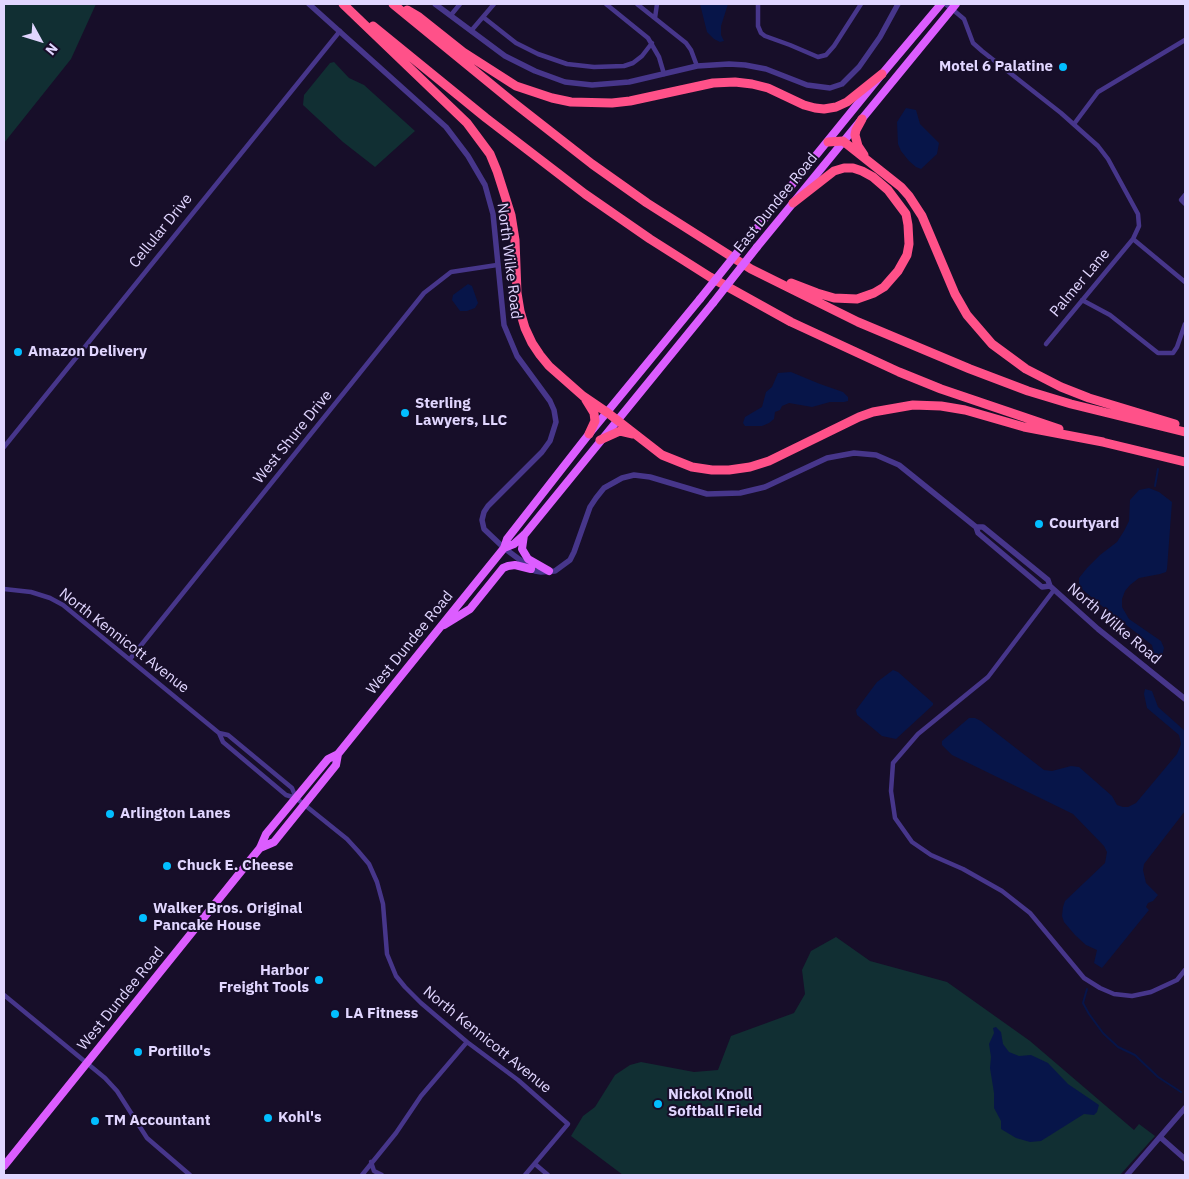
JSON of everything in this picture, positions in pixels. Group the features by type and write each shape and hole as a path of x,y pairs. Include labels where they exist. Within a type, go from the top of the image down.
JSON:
{"highway":[{"path":"344,4 467,123 490,154 511,214 515,240 517,293 525,328 532,343 549,366 583,396 662,455 692,467 712,470 750,467 769,461 859,417 873,412 913,405 941,406 965,410 1024,428 1103,442 1185,462"},
{"path":"344,4 584,194 710,277 791,322 908,375 999,409 1103,442"},
{"path":"393,4 592,164 678,223 765,276 858,322 954,364 1071,404 1185,432"},
{"path":"398,4 419,17 463,52 516,86 571,102 621,102 712,83 735,82 768,88 804,105 824,109 836,107 847,102 882,74"},
{"path":"862,119 856,130 856,135 858,146 868,161"},
{"path":"828,142 843,141 900,187 917,206 955,294 967,314 992,344 1026,369 1061,387 1089,398 1185,426"},
{"path":"765,276 798,285 817,294 834,298 857,299 884,287 898,271 906,255 909,234 906,214 888,190 873,177 862,171 853,168 834,171 793,203"},
{"path":"583,396 594,413 595,421 589,434"},
{"path":"600,440 620,431 635,434"}],"main road":[{"name":"East Dundee Road","path":"608,413 882,74 941,4"},
{"name":"East Dundee Road","path":"617,420 714,303 952,5"},
{"name":"West Dundee Road","path":"4,1166 260,848 266,834 328,759 338,754 504,548 507,539 589,434 608,413"},
{"name":"West Dundee Road","path":"504,548 514,544 525,534 617,420"},
{"path":"525,534 522,549 528,559 549,571"},
{"path":"438,628 470,609 503,568 515,564 531,569"},
{"name":"West Dundee Road","path":"260,848 274,842 336,764 338,754"}],"street":[{"name":"North Wilke Road","path":"309,4 446,127 468,156 484,185 493,214 502,314 509,340 529,375 550,401 556,422 550,441 542,452 488,506 482,520 484,529 504,548 531,569"},
{"path":"434,4 505,56 535,71 565,82 592,85 620,83 697,66 729,64 766,69 808,86 830,88 842,84 859,67 880,37 897,4"},
{"path":"451,15 460,4"},
{"path":"471,31 494,4"},
{"path":"606,4 648,38 659,57 664,74"},
{"path":"637,4 686,43 697,66"},
{"path":"655,18 657,4"},
{"path":"758,4 758,26 760,33 818,57 826,55 834,46 861,4"},
{"path":"952,5 964,19 973,43 1060,112 1098,146 1108,159 1138,214 1139,226 1133,239 1185,282"},
{"path":"483,17 516,43 538,54 567,64 594,67 624,66 633,63 642,56 652,43"},
{"name":"Cellular Drive","path":"4,448 340,31"},
{"path":"1074,124 1098,92 1185,40"},
{"path":"1185,195 1181,200 1185,204"},
{"name":"Palmer Lane","path":"1046,344 1133,239"},
{"name":"West Shure Drive","path":"130,659 424,293 451,272 497,266"},
{"path":"1082,300 1110,315 1158,354 1173,353 1185,324"},
{"name":"North Wilke Road","path":"549,571 555,571 570,560 590,507 604,488 622,478 634,476 650,477 707,494 740,493 765,487 826,458 854,453 876,455 899,465 976,527 983,527 1048,580 1052,588 1098,629 1185,699"},
{"path":"531,569 541,572 549,571"},
{"path":"1052,588 988,677 918,734 893,764 891,791 895,818 912,842 1002,891 1030,913 1084,978 1100,988 1114,994 1132,996 1151,992 1177,980 1185,970"},
{"name":"North Kennicott Avenue","path":"4,590 32,592 54,600 130,659 219,733 223,742 286,795 296,798 347,839 368,864 377,882 383,904 387,954 396,976 420,1003 467,1042 518,1080 568,1124 535,1164"},
{"name":"North Kennicott Avenue","path":"219,733 228,735 292,788 296,798"},
{"path":"4,995 88,1063 117,1091 146,1138 190,1175"},
{"path":"362,1175 396,1133 421,1096 467,1042"},
{"path":"1127,1175 1185,1108"},
{"path":"1160,1138 1185,1159"},
{"path":"371,1162 374,1171 382,1175"},
{"path":"526,1175 535,1164 548,1175"}],"green space":[{"path":"4,4 96,4 71,59 4,143"},
{"path":"334,62 349,78 364,85 415,131 375,167 343,142 303,105 304,95 330,63"},
{"path":"836,937 870,961 947,982 1030,1041 1134,1130 1139,1124 1155,1136 1120,1175 623,1175 571,1136 583,1116 595,1107 615,1075 630,1065 641,1062 694,1072 718,1070 731,1036 794,1013 805,994 802,970 811,951"}],"shaded area":[{"path":"700,4 728,4 721,26 721,35 724,41 720,42 714,39 707,32"},
{"path":"906,108 916,110 920,124 939,143 937,154 921,169 909,161 898,144 897,122"},
{"path":"468,284 472,286 478,303 475,308 460,311 452,300 453,295"},
{"path":"791,372 843,392 848,397 848,401 830,402 812,407 789,403 775,412 774,419 769,423 762,426 745,426 743,423 745,417 762,407 766,392 772,387 778,373"},
{"path":"1149,488 1159,492 1172,502 1167,569 1166,572 1160,574 1139,578 1130,585 1122,599 1122,607 1129,619 1161,641 1164,648 1162,656 1154,654 1152,645 1083,590 1079,583 1079,578 1087,568 1117,542 1124,531 1129,521 1130,500 1139,490"},
{"path":"893,670 898,672 933,703 896,739 882,736 857,715 856,710 877,682"},
{"path":"1145,689 1152,691 1158,707 1185,731 1185,811 1144,864 1143,870 1146,883 1158,895 1153,901 1148,903 1146,907 1149,910 1102,968 1094,963 1097,950 1086,945 1075,935 1064,922 1062,916 1065,901 1105,863 1107,852 1104,846 1073,814 952,755 942,745 942,741 969,718 975,718 1044,770 1052,771 1071,766 1079,767 1112,796 1117,805 1128,807 1136,803 1177,754 1181,744 1179,735 1147,708 1144,694"},
{"path":"996,1027 1001,1032 1003,1044 1009,1052 1019,1056 1031,1055 1048,1063 1068,1084 1099,1105 1097,1112 1094,1115 1084,1114 1041,1141 1030,1142 1016,1138 1001,1129 1001,1121 994,1108 990,1068 989,1044 994,1033 993,1028"}],"waterway":[{"path":"1155,486 1158,469"},
{"path":"1087,989 1083,1003 1103,1033 1118,1047 1135,1055 1158,1077 1181,1092"}],"place":[{"name":"Motel 6 Palatine","path":"1063,67"},
{"name":"Amazon Delivery","path":"18,352"},
{"name":"Sterling Lawyers, LLC","path":"405,413"},
{"name":"Courtyard","path":"1039,524"},
{"name":"Arlington Lanes","path":"110,814"},
{"name":"Chuck E. Cheese","path":"167,866"},
{"name":"Walker Bros. Original Pancake House","path":"143,918"},
{"name":"Harbor Freight Tools","path":"319,980"},
{"name":"LA Fitness","path":"335,1014"},
{"name":"Portillo's","path":"138,1052"},
{"name":"Nickol Knoll Softball Field","path":"658,1104"},
{"name":"Kohl's","path":"268,1118"},
{"name":"TM Accountant","path":"95,1121"}]}
